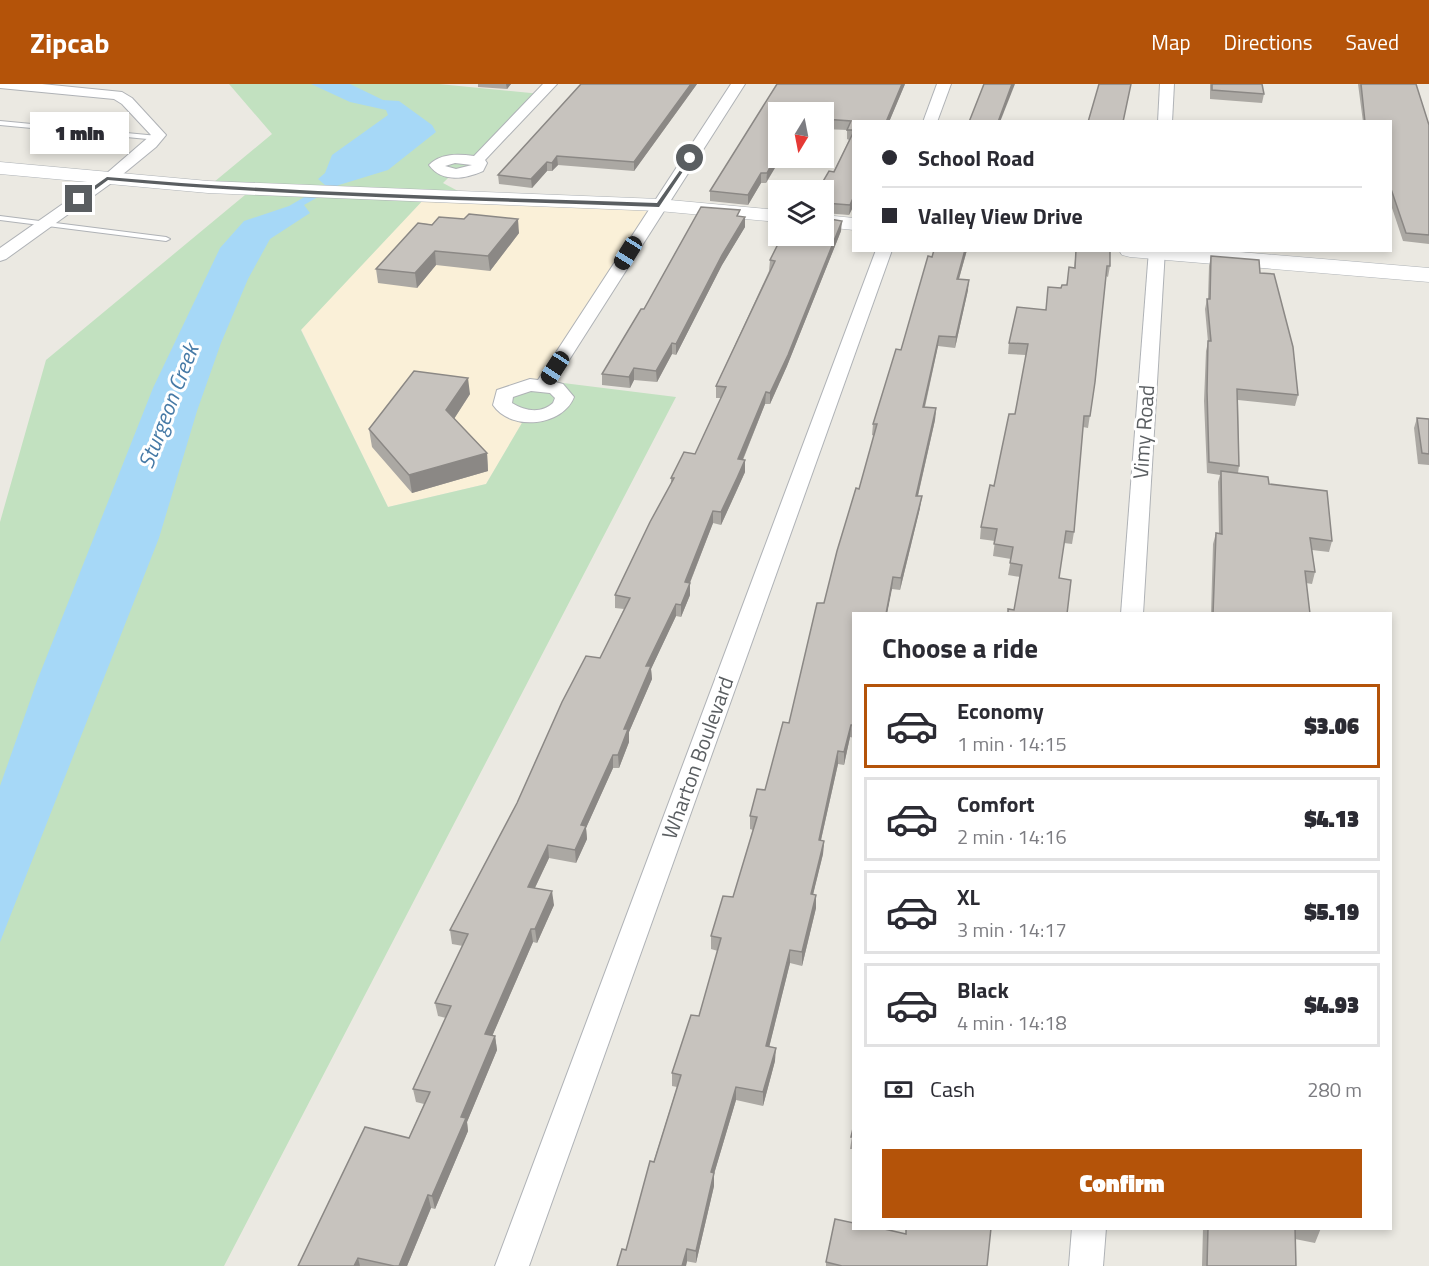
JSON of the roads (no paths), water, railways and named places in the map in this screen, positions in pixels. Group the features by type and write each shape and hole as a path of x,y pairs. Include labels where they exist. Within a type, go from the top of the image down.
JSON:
{"street":[{"path":"0,84 117,95 127,101 157,131 158,138 0,256"},
{"path":"477,160 550,84"},
{"path":"544,385 738,84"},
{"path":"931,120 944,84"},
{"path":"1165,120 1167,84"},
{"path":"0,168 252,190 659,205 768,215"},
{"path":"834,222 852,224"},
{"name":"Wharton Boulevard","path":"512,1266 883,252"},
{"path":"1157,252 1429,275"},
{"name":"Vimy Road","path":"1132,612 1157,252"},
{"path":"1086,1266 1089,1230"}],"lane":[{"path":"0,123 158,138"},
{"path":"0,218 166,239"}],"water":[{"name":"Sturgeon Creek","path":"311,84 350,84 383,100 399,101 432,125 436,132 388,170 339,185 304,205 310,213 270,239 248,279 221,343 197,411 159,538 0,942 0,786 37,681 153,388 220,248 244,221 289,206 325,185 318,179 325,173 332,155 388,115 386,110 350,102"}]}
